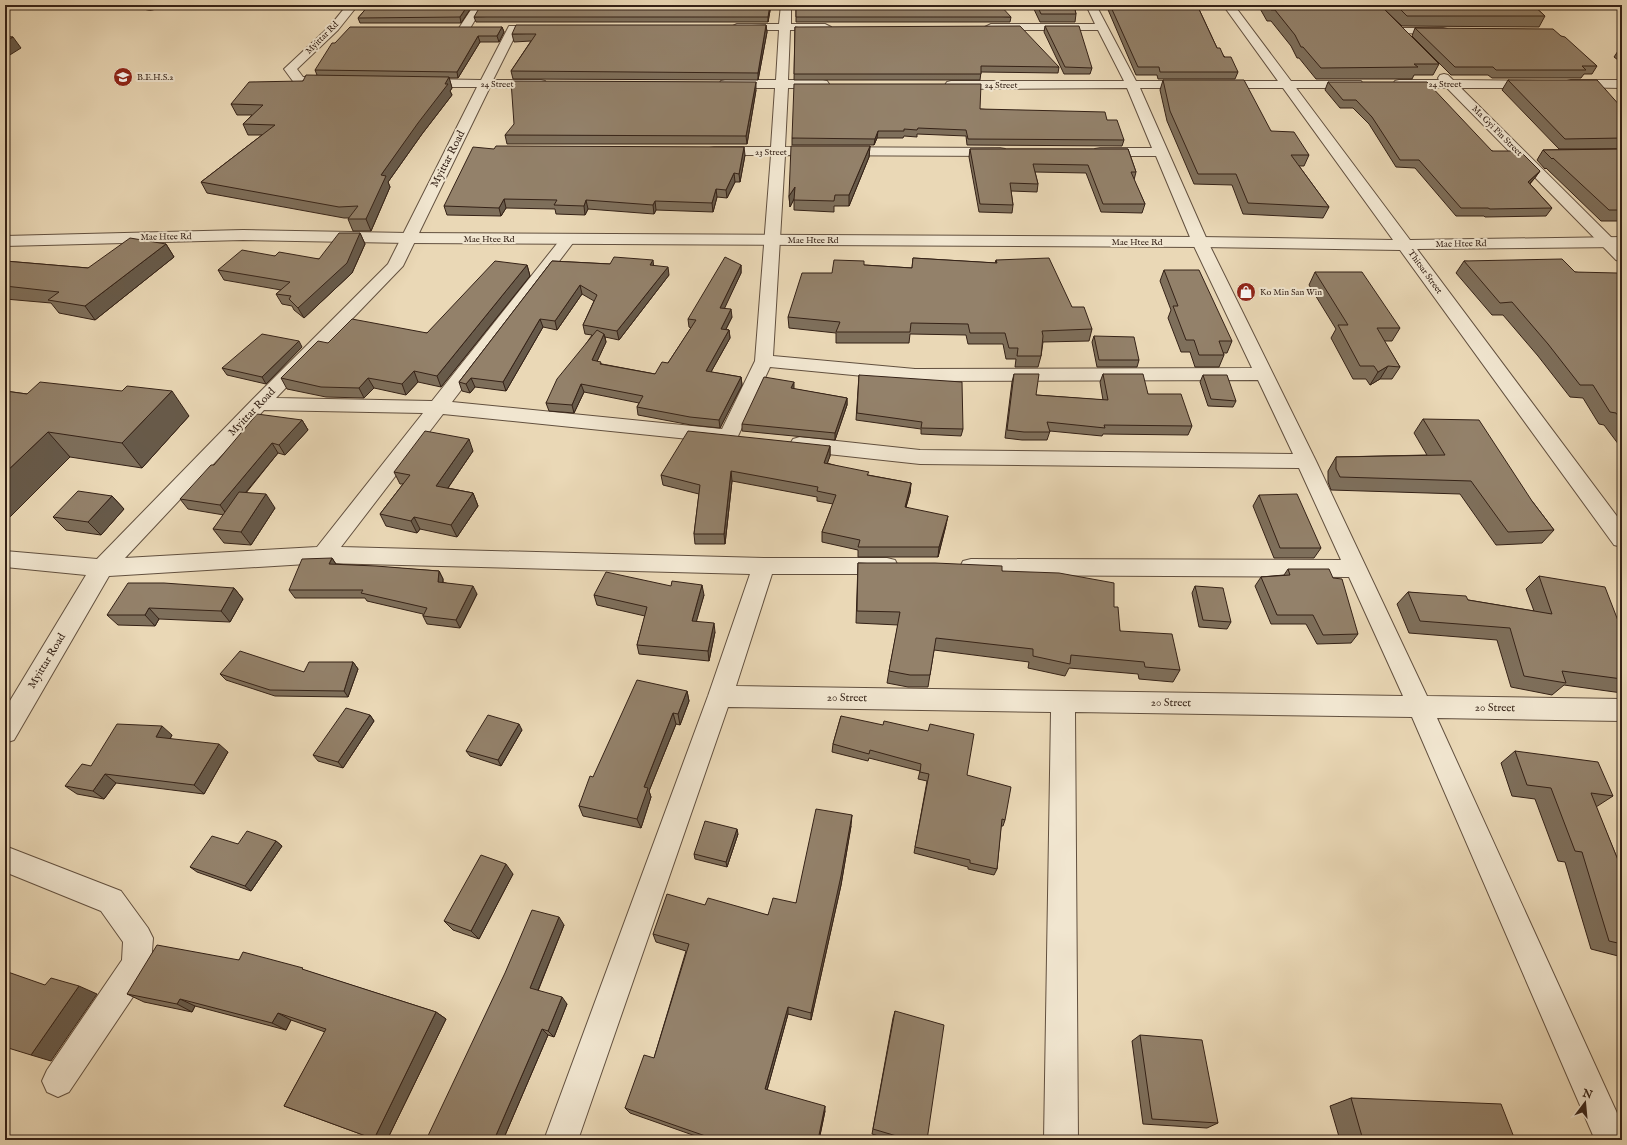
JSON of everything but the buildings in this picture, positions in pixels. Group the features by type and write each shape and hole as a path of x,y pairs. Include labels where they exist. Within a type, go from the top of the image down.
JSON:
{"street":[{"name":"Myittar Rd","path":"346,82 299,81 290,69 334,28 352,5"},
{"path":"479,5 461,28 479,28"},
{"path":"258,404 437,407 736,437 764,361 773,240 786,5"},
{"path":"1091,5 1132,86 1200,242 1262,374 1306,461 1420,707 1612,1140"},
{"name":"Thitsar Street","path":"1228,5 1622,539"},
{"path":"1387,21 1408,42"},
{"path":"729,27 833,27"},
{"path":"983,27 1102,27"},
{"path":"334,28 350,28"},
{"name":"Myittar Road","path":"5,732 102,568 258,404 395,266 408,238 461,149 485,84 518,28 500,28"},
{"path":"1398,31 1451,32"},
{"name":"Ma Gyi Pin Street","path":"1434,68 1521,155 1615,242 1622,257"},
{"name":"24 Street","path":"408,83 556,84"},
{"path":"712,84 838,84"},
{"name":"24 Street","path":"941,85 1132,86 1372,84"},
{"name":"24 Street","path":"1388,84 1544,84"},
{"path":"1560,84 1622,84"},
{"name":"23 Street","path":"699,151 1010,152"},
{"path":"1089,152 1161,152"},
{"path":"1521,155 1536,154"},
{"name":"Mae Htee Rd","path":"5,241 243,235 408,238 1200,242 1405,245 1615,242"},
{"path":"323,555 568,239"},
{"path":"764,361 915,376 1262,374"},
{"path":"782,442 920,457 1306,461"},
{"path":"5,558 102,568 323,555 764,566 908,567"},
{"path":"560,1140 720,696 764,566"},
{"path":"948,567 1356,569"},
{"name":"20 Street","path":"720,696 1622,710"},
{"path":"1061,1140 1063,701"},
{"path":"5,859 111,901 138,938 136,965 58,1081"}],"place":[{"name":"B.E.H.S.2","path":"123,77"},
{"name":"Ko Min San Win","path":"1246,292"}]}
